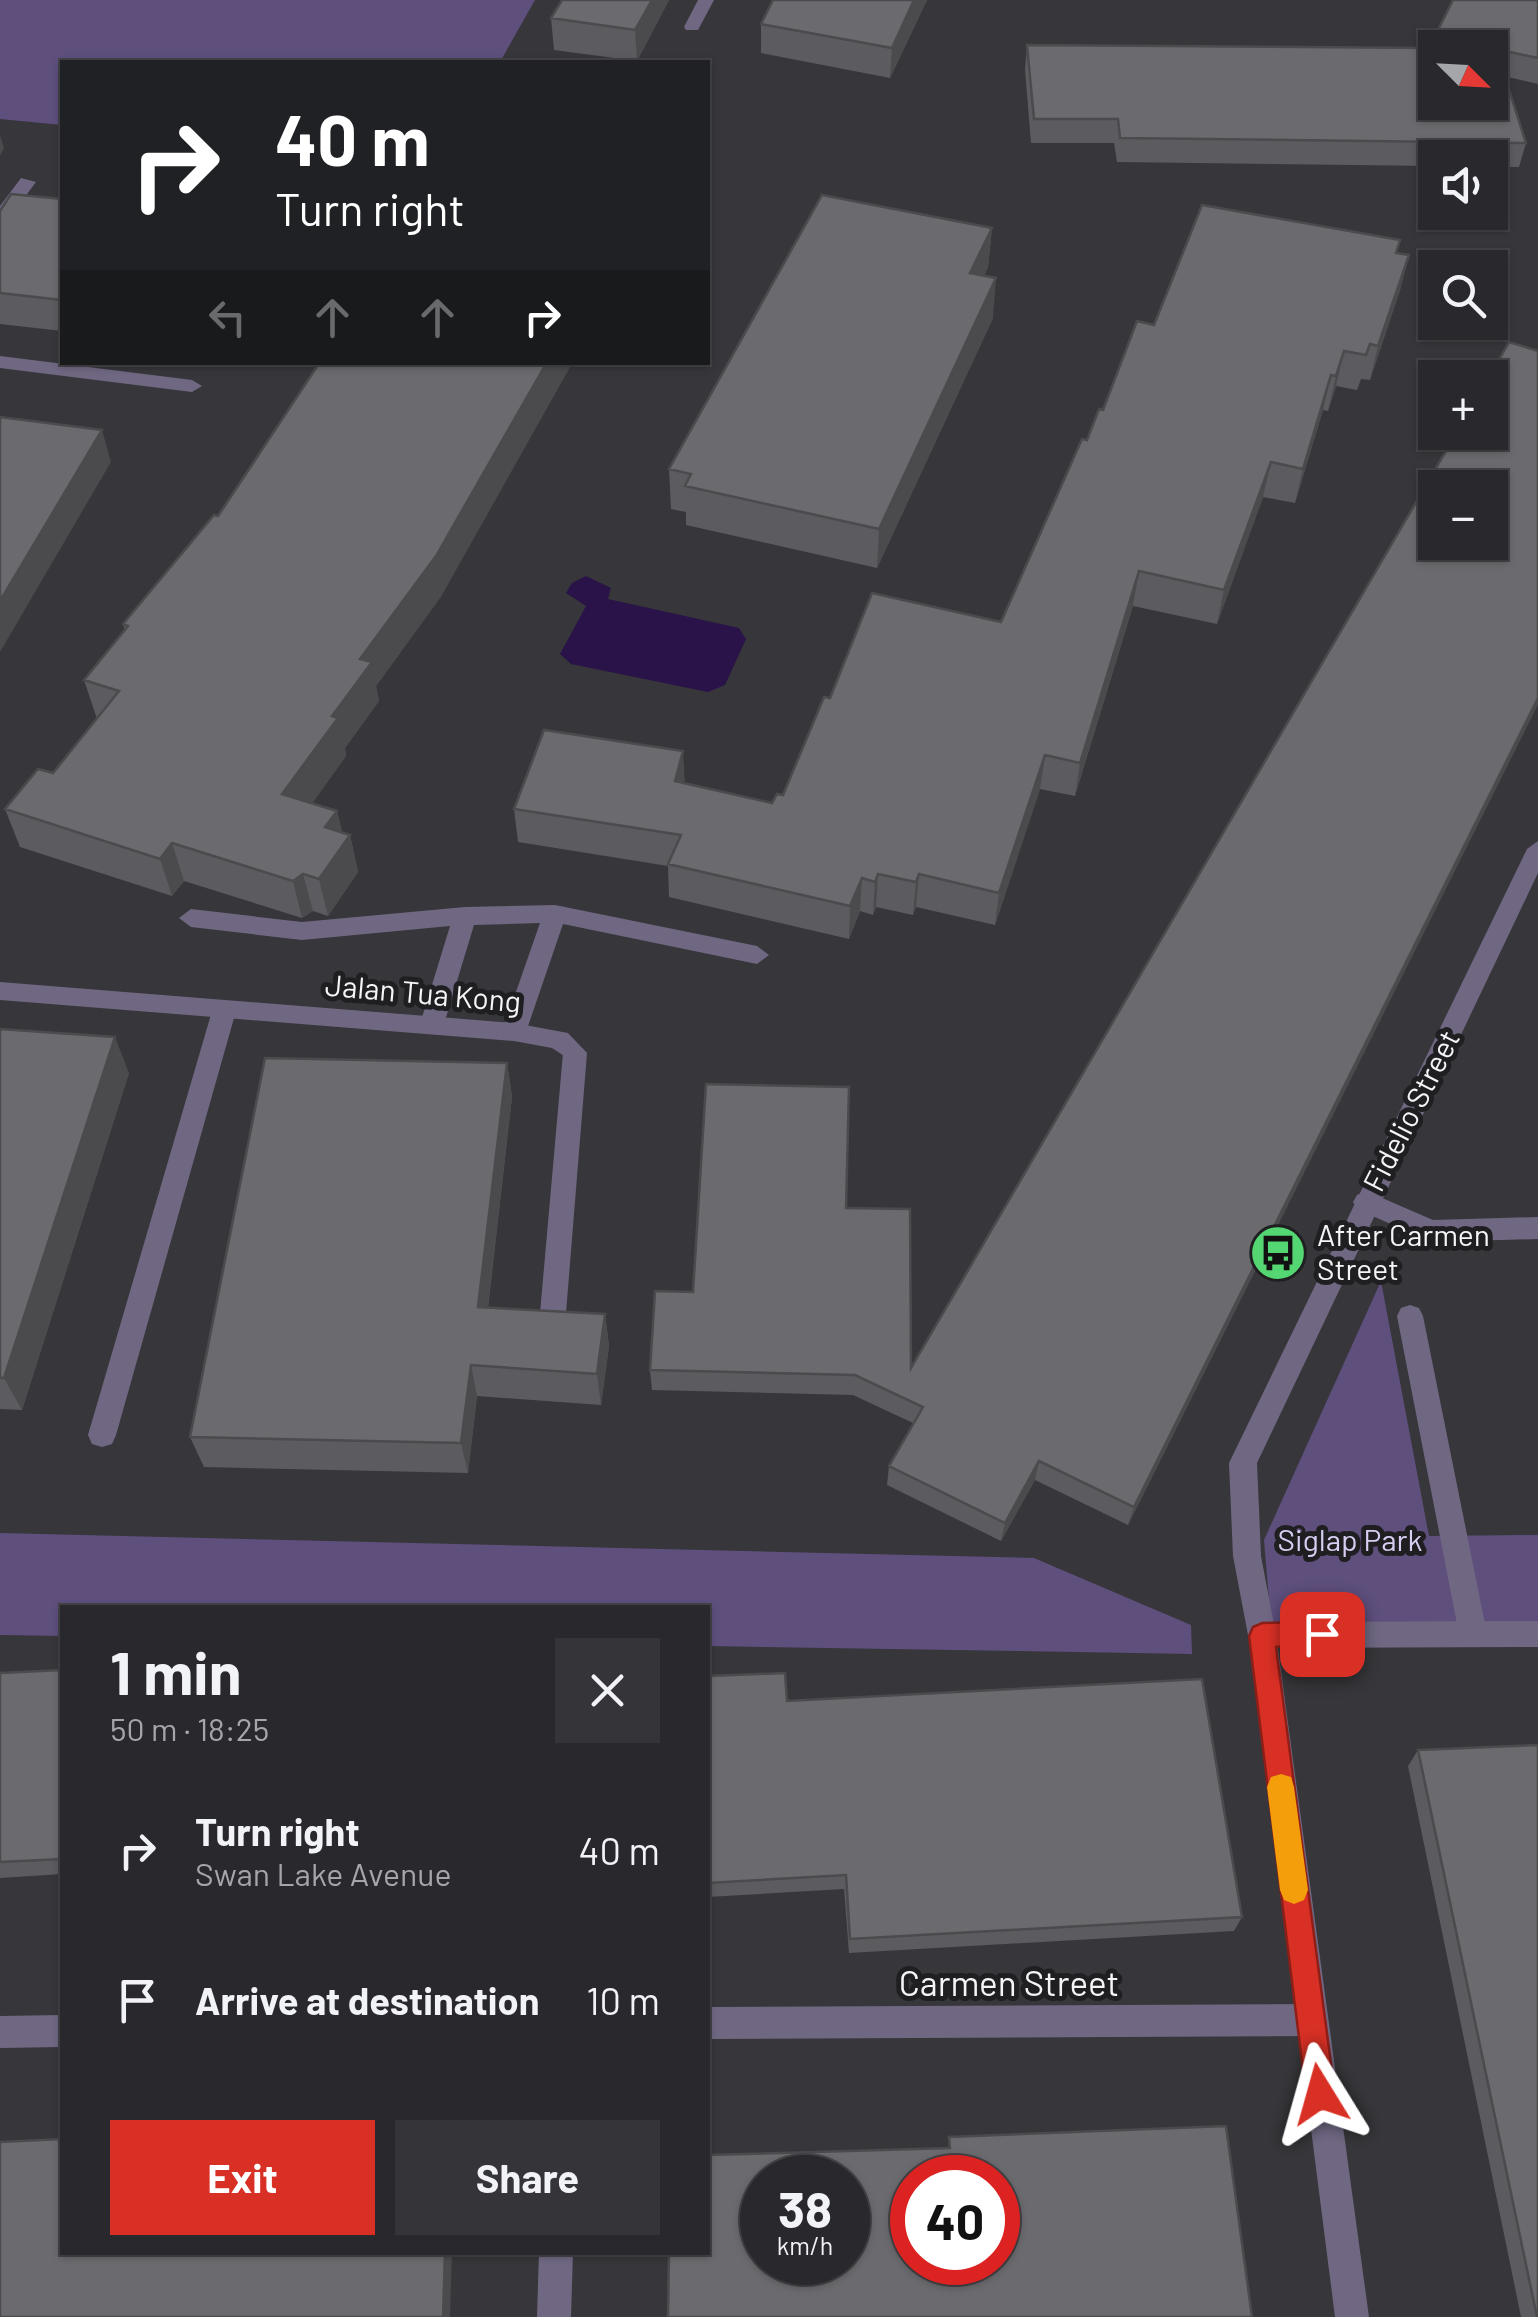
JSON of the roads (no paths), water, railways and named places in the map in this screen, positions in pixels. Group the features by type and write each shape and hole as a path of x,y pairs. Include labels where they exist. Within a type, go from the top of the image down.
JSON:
{"street":[{"path":"692,27 706,0"},
{"path":"0,218 27,182"},
{"path":"0,362 192,386"},
{"name":"Fidelio Street","path":"1352,2317 1262,1636 1247,1556 1243,1463 1538,849"},
{"path":"514,1032 555,914"},
{"path":"191,918 302,932 465,916 555,914 757,955"},
{"path":"432,1024 465,916"},
{"name":"Jalan Tua Kong","path":"0,992 432,1024 559,1040 575,1053 553,1312"},
{"path":"102,1435 224,1011"},
{"path":"1366,1202 1431,1231 1538,1228"},
{"path":"1410,1316 1473,1634"},
{"path":"1262,1636 1538,1634"},
{"name":"Carmen Street","path":"710,2023 1310,2020"},
{"path":"0,2032 60,2032"},
{"path":"554,2317 556,2255"}],"place":[{"name":"After Carmen Street","path":"1278,1253"}],"park label":[{"name":"Siglap Park","path":"1350,1541"}]}
